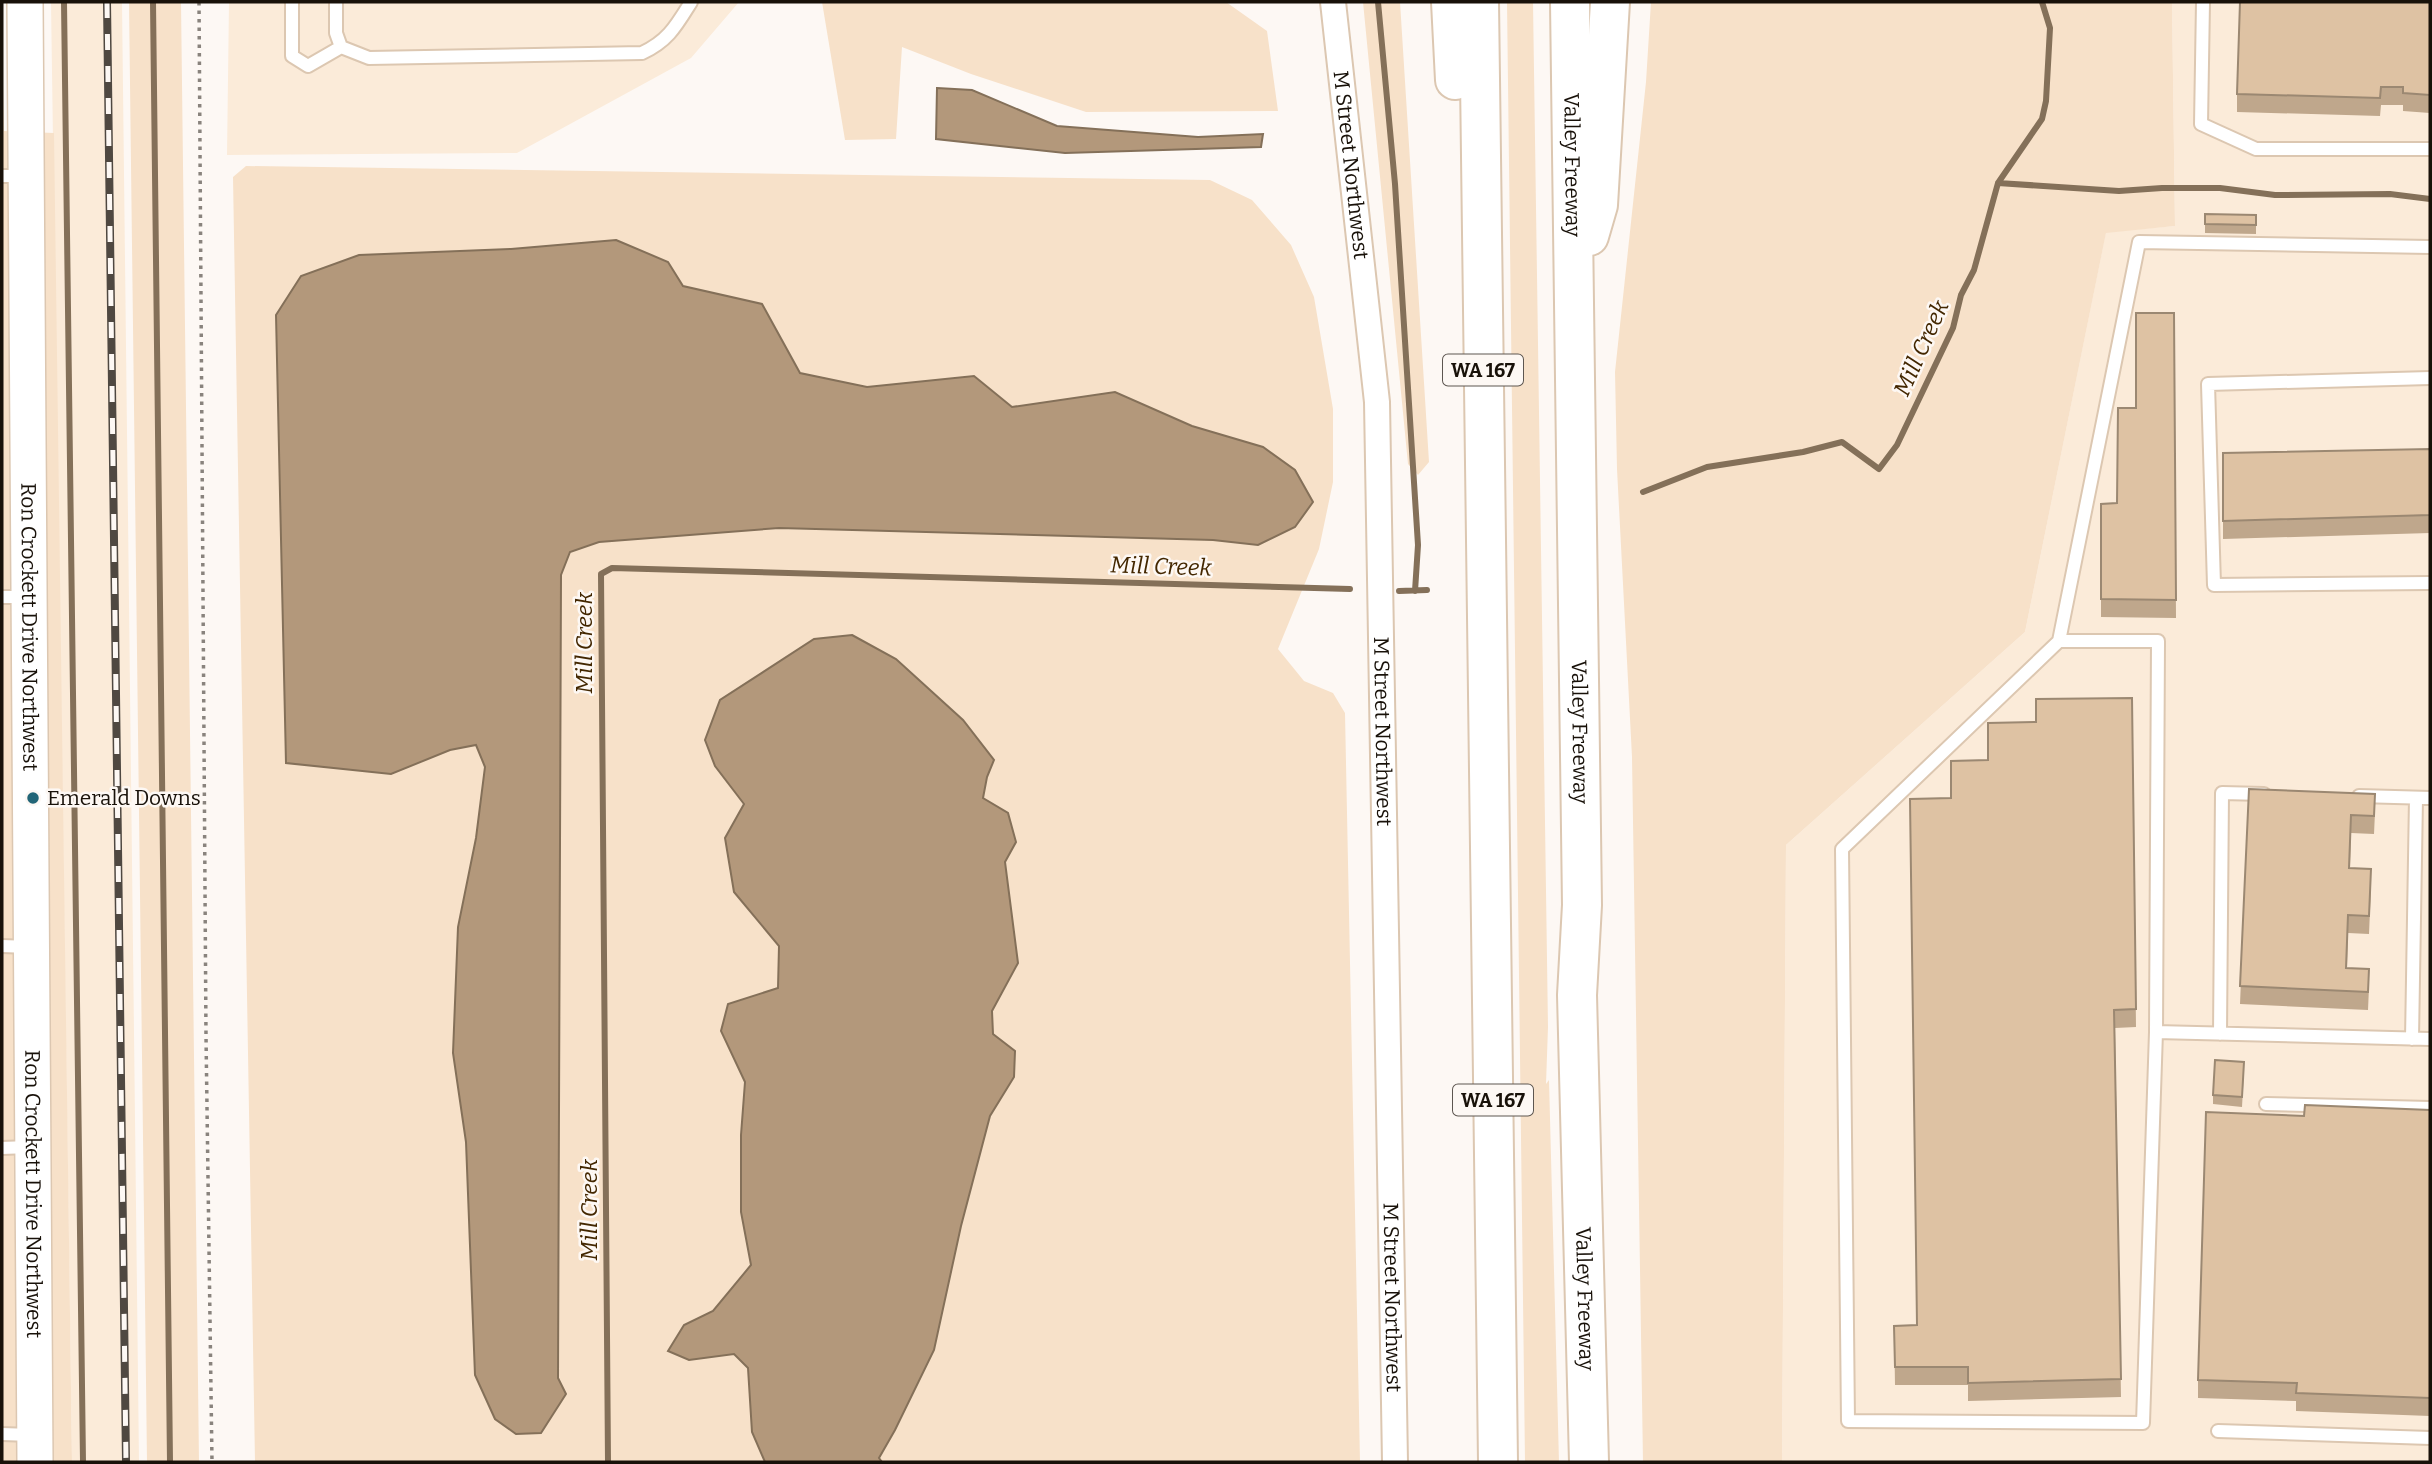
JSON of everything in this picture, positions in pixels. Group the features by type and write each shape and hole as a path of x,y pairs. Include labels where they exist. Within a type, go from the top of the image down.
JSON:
{"highway":[{"path":"1451,2 1488,739"},
{"name":"WA 167","path":"1479,2 1498,1462"},
{"name":"Valley Freeway","path":"1570,2 1582,905 1577,995 1589,1462"},
{"path":"1574,288 1598,205 1610,2"}],"street":[{"name":"Ron Crockett Drive Northwest","path":"24,1444 17,1148 14,176 25,2"},
{"name":"M Street Northwest","path":"1333,2 1377,402 1395,1462"}],"lane":[{"path":"292,2 292,56 308,66 341,47"},
{"path":"336,2 336,33 341,47 369,58 642,53 655,47 671,33 691,2"},
{"path":"2203,2 2201,124 2256,149 2430,149"},
{"path":"2059,641 2158,641 2156,1032 2143,1423 1848,1421 1842,849 2059,641 2139,243 2430,247"},
{"path":"2430,378 2208,384 2214,585 2430,583"},
{"path":"2220,1034 2222,793 2277,794"},
{"path":"2346,796 2430,798"},
{"path":"2412,1039 2416,797"},
{"path":"2156,1032 2430,1040"},
{"path":"2266,1104 2430,1108"},
{"path":"2218,1431 2430,1438"}],"path":[{"path":"199,2 206,1036 212,1462"}],"shaded area":[{"path":"51,2 122,2 139,1462 72,1462"},
{"path":"129,2 181,2 199,1462 147,1462"},
{"path":"229,2 739,2 691,58 517,153 227,155"},
{"path":"822,2 1226,2 1267,31 1278,111 1086,112 971,74 902,47 896,139 845,140"},
{"path":"1363,2 1400,2 1429,462 1418,475 1408,464"},
{"path":"1507,2 1533,2 1548,1027 1546,1084 1549,1080 1559,1462 1525,1462"},
{"path":"1651,2 2172,2 2175,226 2106,233 2025,632 1786,845 1782,1462 1643,1462 1632,757 1617,469 1615,372 1646,82"},
{"path":"2172,2 2430,2 2430,1462 1782,1462 1786,845 2025,632 2106,232 2175,226"},
{"name":"Emerald Downs","path":"2,38 4,131 54,133 72,1462 2,1462"},
{"path":"937,88 972,90 1057,126 1198,137 1263,134 1261,147 1065,153 936,139"},
{"path":"246,166 1210,180 1252,200 1291,245 1314,297 1333,409 1333,482 1319,549 1278,649 1304,681 1333,693 1345,713 1360,1462 255,1462 233,177"},
{"path":"616,240 668,262 683,286 762,304 800,373 867,387 974,376 1012,407 1115,392 1192,426 1263,447 1295,470 1313,502 1295,527 1258,545 1213,540 779,528 599,542 570,552 561,575 558,1378 566,1394 541,1433 516,1434 495,1419 475,1375 466,1142 453,1053 458,927 476,838 485,767 476,745 450,750 391,774 286,763 276,315 301,276 359,255 511,249"},
{"path":"852,635 896,659 963,720 994,760 983,798 1008,813 1016,842 1005,862 1018,963 992,1011 993,1034 1015,1051 1014,1077 990,1116 961,1226 934,1350 879,1458 882,1462 765,1462 752,1432 748,1368 734,1354 689,1360 668,1351 684,1325 713,1311 751,1265 741,1212 741,1135 745,1082 721,1031 728,1004 778,988 779,946 734,892 725,838 744,804 715,766 705,740 720,700 814,639"}],"building":[{"path":"2240,2 2430,2 2430,95 2403,93 2403,87 2381,87 2380,98 2237,94"},
{"path":"2205,214 2256,215 2256,225 2205,224"},
{"path":"2136,313 2174,313 2176,600 2101,599 2101,504 2117,503 2118,408 2136,408"},
{"path":"2430,449 2430,515 2223,521 2223,453"},
{"path":"2132,698 2136,1009 2114,1010 2121,1379 1968,1383 1968,1367 1895,1367 1894,1326 1917,1325 1910,799 1951,798 1951,761 1988,760 1988,723 2036,722 2036,699"},
{"path":"2249,789 2375,794 2374,816 2351,815 2349,868 2371,869 2369,916 2348,915 2346,968 2369,969 2368,992 2240,986"},
{"path":"2215,1060 2244,1062 2242,1097 2213,1095"},
{"path":"2305,1105 2430,1110 2430,1398 2296,1393 2297,1383 2198,1380 2206,1112 2304,1116"}],"waterway":[{"path":"64,2 83,1462"},
{"path":"153,2 170,1462"},
{"path":"1378,2 1395,184 1418,545 1415,591"},
{"name":"Mill Creek","path":"1643,492 1707,467 1803,452 1842,442 1879,469 1897,445 1953,328 1961,295 1974,270 1998,183 2042,119 2046,101 2050,28 2042,2"},
{"path":"1998,183 2119,191 2220,188 2275,195 2390,194 2430,199"},
{"name":"Mill Creek","path":"608,1462 601,574 612,568 1350,589"},
{"name":"Mill Creek","path":"1399,591 1427,590"}],"railway":[{"path":"107,2 126,1462"}],"place":[{"name":"Emerald Downs","path":"33,798"}]}
